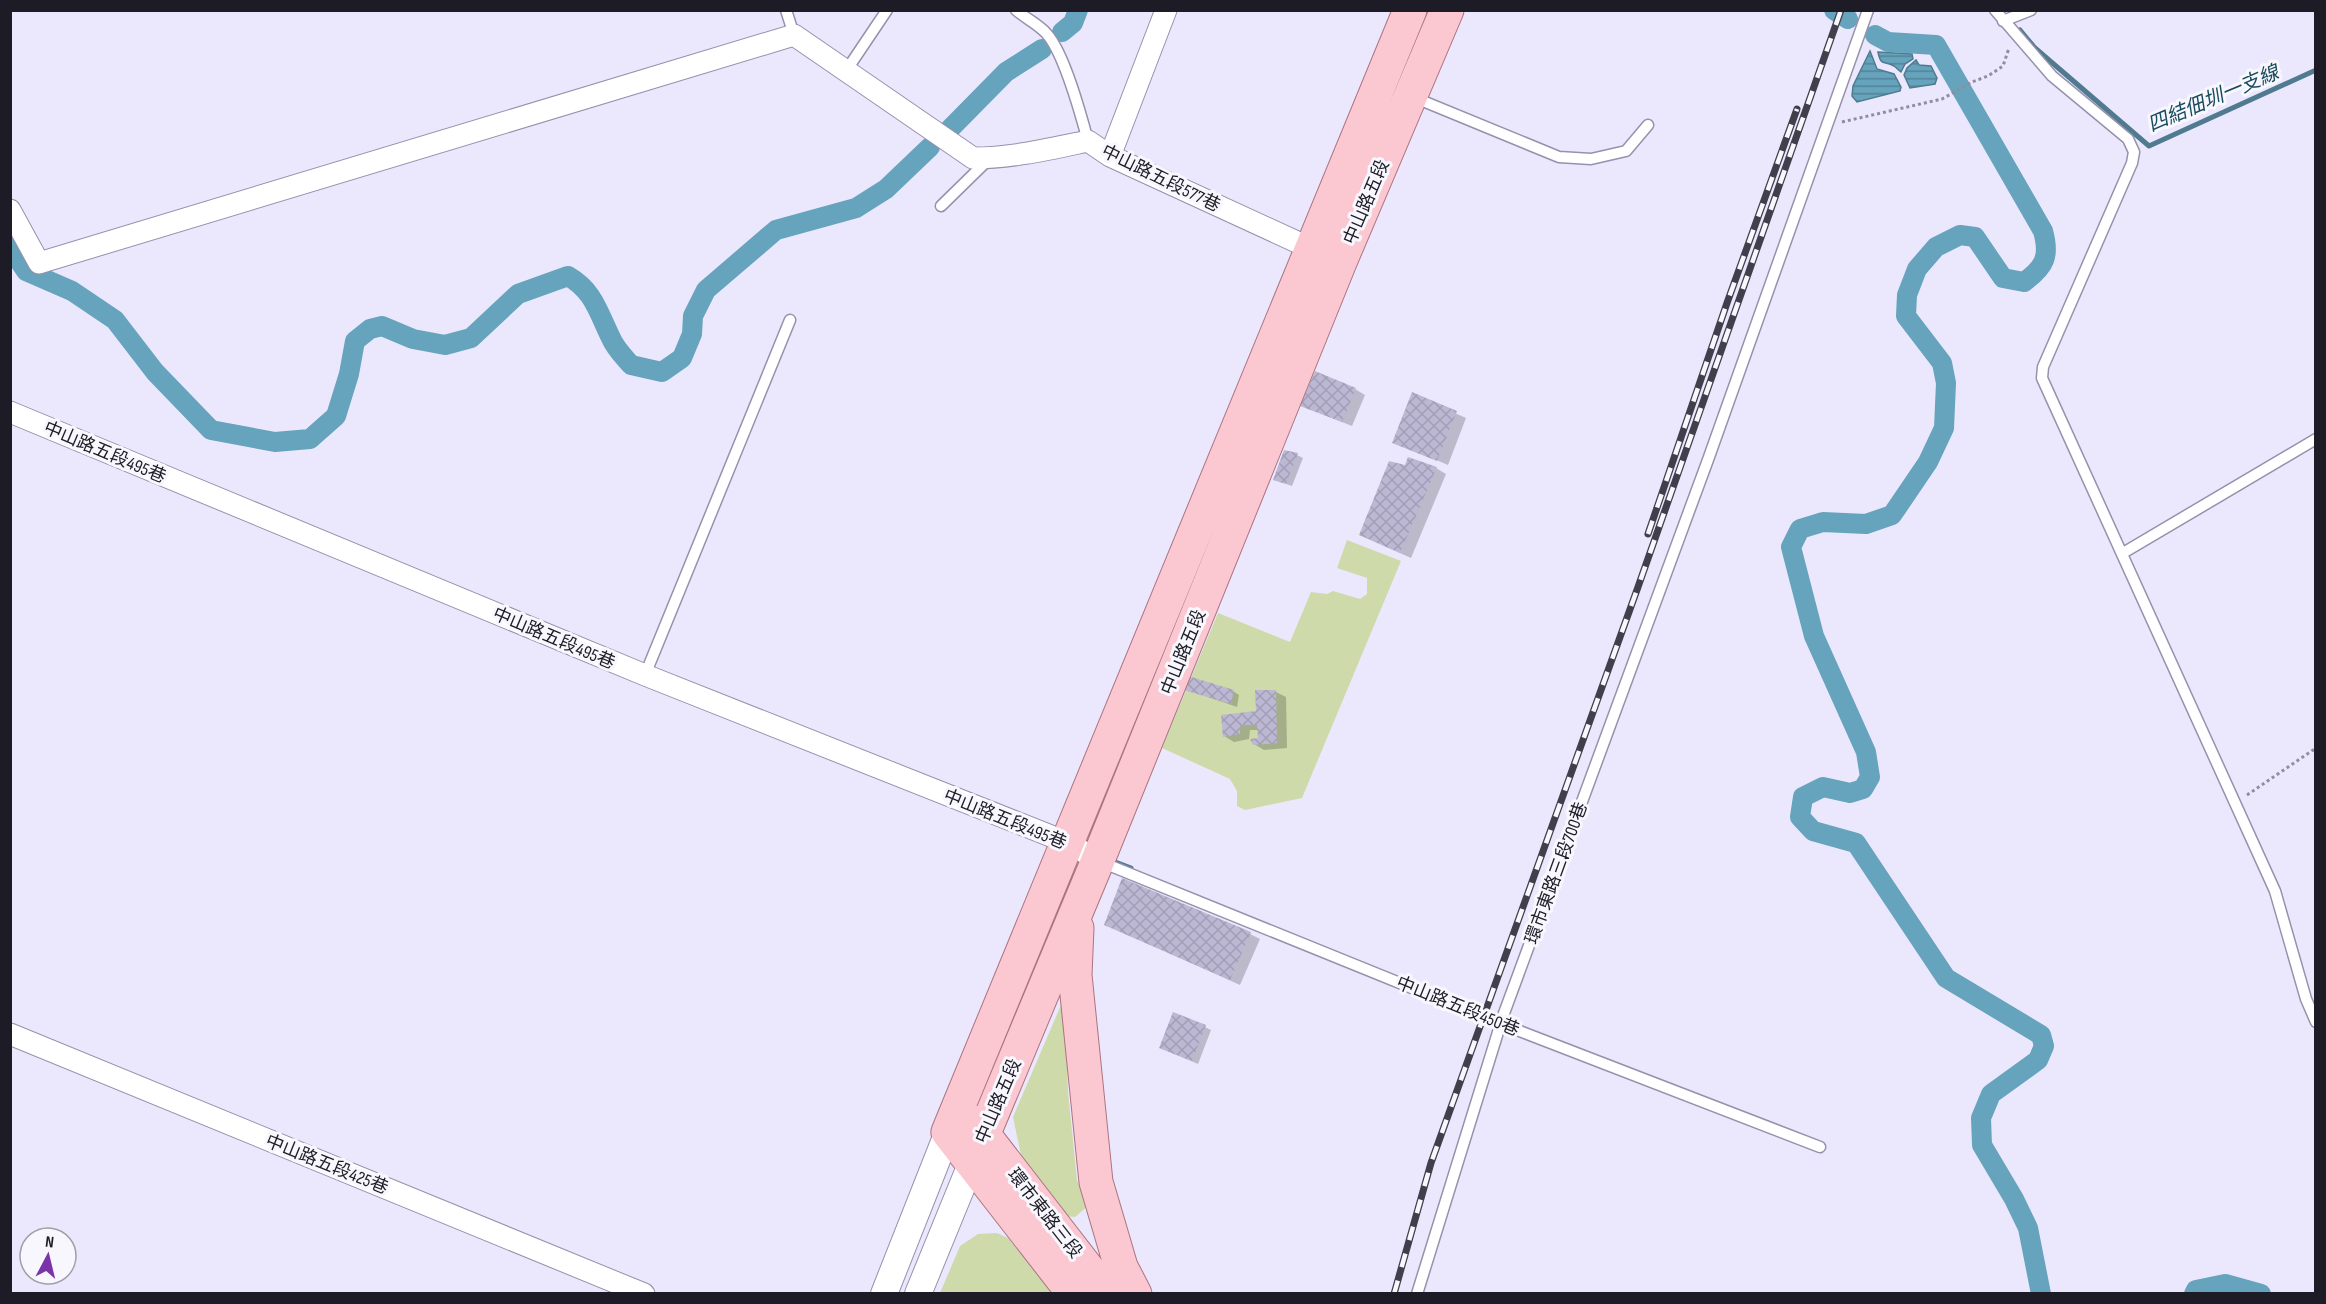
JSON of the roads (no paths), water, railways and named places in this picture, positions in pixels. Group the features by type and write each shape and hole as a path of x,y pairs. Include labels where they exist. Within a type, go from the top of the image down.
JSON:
{"main road":[{"name":"中山路五段","path":"978,1149 1098,861 1326,255 1410,10"},
{"name":"中山路五段","path":"954,1118 1066,842 1326,255 1412,96 1447,10"},
{"path":"1078,908 1076,975 1096,1182 1121,1267 1136,1293"},
{"name":"環市東路三段","path":"954,1118 978,1149 1074,1293"},
{"path":"1090,1118 1124,1228 1158,1293"},
{"name":"環市東路三段","path":"978,1149 1107,1293"}],"street":[{"path":"1110,156 1166,10"},
{"name":"中山路五段577巷","path":"794,35 973,158 1022,155 1088,141 1110,156 1326,255"},
{"path":"10,210 39,262 794,35"},
{"name":"中山路五段495巷","path":"10,412 645,675 1066,842 1098,861"},
{"name":"中山路五段425巷","path":"10,1034 644,1293"},
{"name":"中山路五段","path":"884,1293 954,1118"},
{"name":"中山路五段","path":"918,1293 978,1149"}],"lane":[{"path":"786,10 794,35"},
{"path":"846,71 887,10"},
{"path":"1016,10 1046,34 1051,41 1080,111 1088,141"},
{"name":"環市東路三段700巷","path":"1418,1293 1501,1023 1709,457 1868,10"},
{"path":"1995,10 2052,76 2128,139 2134,152 2132,163 2043,367 2042,378 2276,891 2306,999 2316,1022"},
{"path":"2003,21 2031,10"},
{"path":"1412,96 1559,157 1591,159 1626,151 1648,125"},
{"path":"941,206 990,158"},
{"path":"645,675 790,320"},
{"path":"2123,553 2316,439"},
{"name":"中山路五段450巷","path":"1098,861 1501,1023 1820,1147"}],"water":[{"path":"1870,51 1877,69 1894,74 1901,87 1900,91 1857,102 1852,96 1853,86"},
{"path":"1878,52 1912,54 1913,59 1905,64 1901,72 1882,61"},
{"path":"1916,60 1919,65 1931,66 1937,78 1935,84 1910,88 1904,75 1907,68"}],"waterway":[{"path":"1062,32 1073,23 1078,10"},
{"path":"1834,10 1848,19"},
{"name":"四結佃圳一支線","path":"2020,30 2035,48 2149,146 2316,70"},
{"path":"1875,35 1888,42 1936,45 2043,231 2046,254 2041,266 2024,282 2003,278 1975,237 1960,235 1936,247 1917,269 1907,295 1906,316 1942,363 1946,383 1944,428 1928,462 1892,515 1866,524 1823,522 1800,529 1791,547 1814,636 1866,752 1870,777 1863,789 1850,793 1823,787 1803,797 1800,817 1813,831 1856,843 1946,978 2041,1035 2044,1046 2038,1060 1991,1094 1981,1118 1982,1145 2014,1199 2028,1228 2041,1294"},
{"path":"943,136 1006,72 1042,49"},
{"path":"10,247 26,271 72,291 115,320 155,372 211,430 275,442 310,439 336,416 349,374 355,341 370,329 382,326 413,339 445,345 471,338 518,294 568,276 590,295 615,345 631,365 662,372 682,358 692,334 693,316 706,290 776,230 856,208 886,189 930,147"},
{"path":"1110,860 1131,868"},
{"path":"2194,1294 2196,1290 2225,1284 2261,1294"}],"railway":[{"path":"1394,1294 1431,1163 1638,587 1841,10"},
{"path":"1648,534 1727,303 1797,109"}]}
